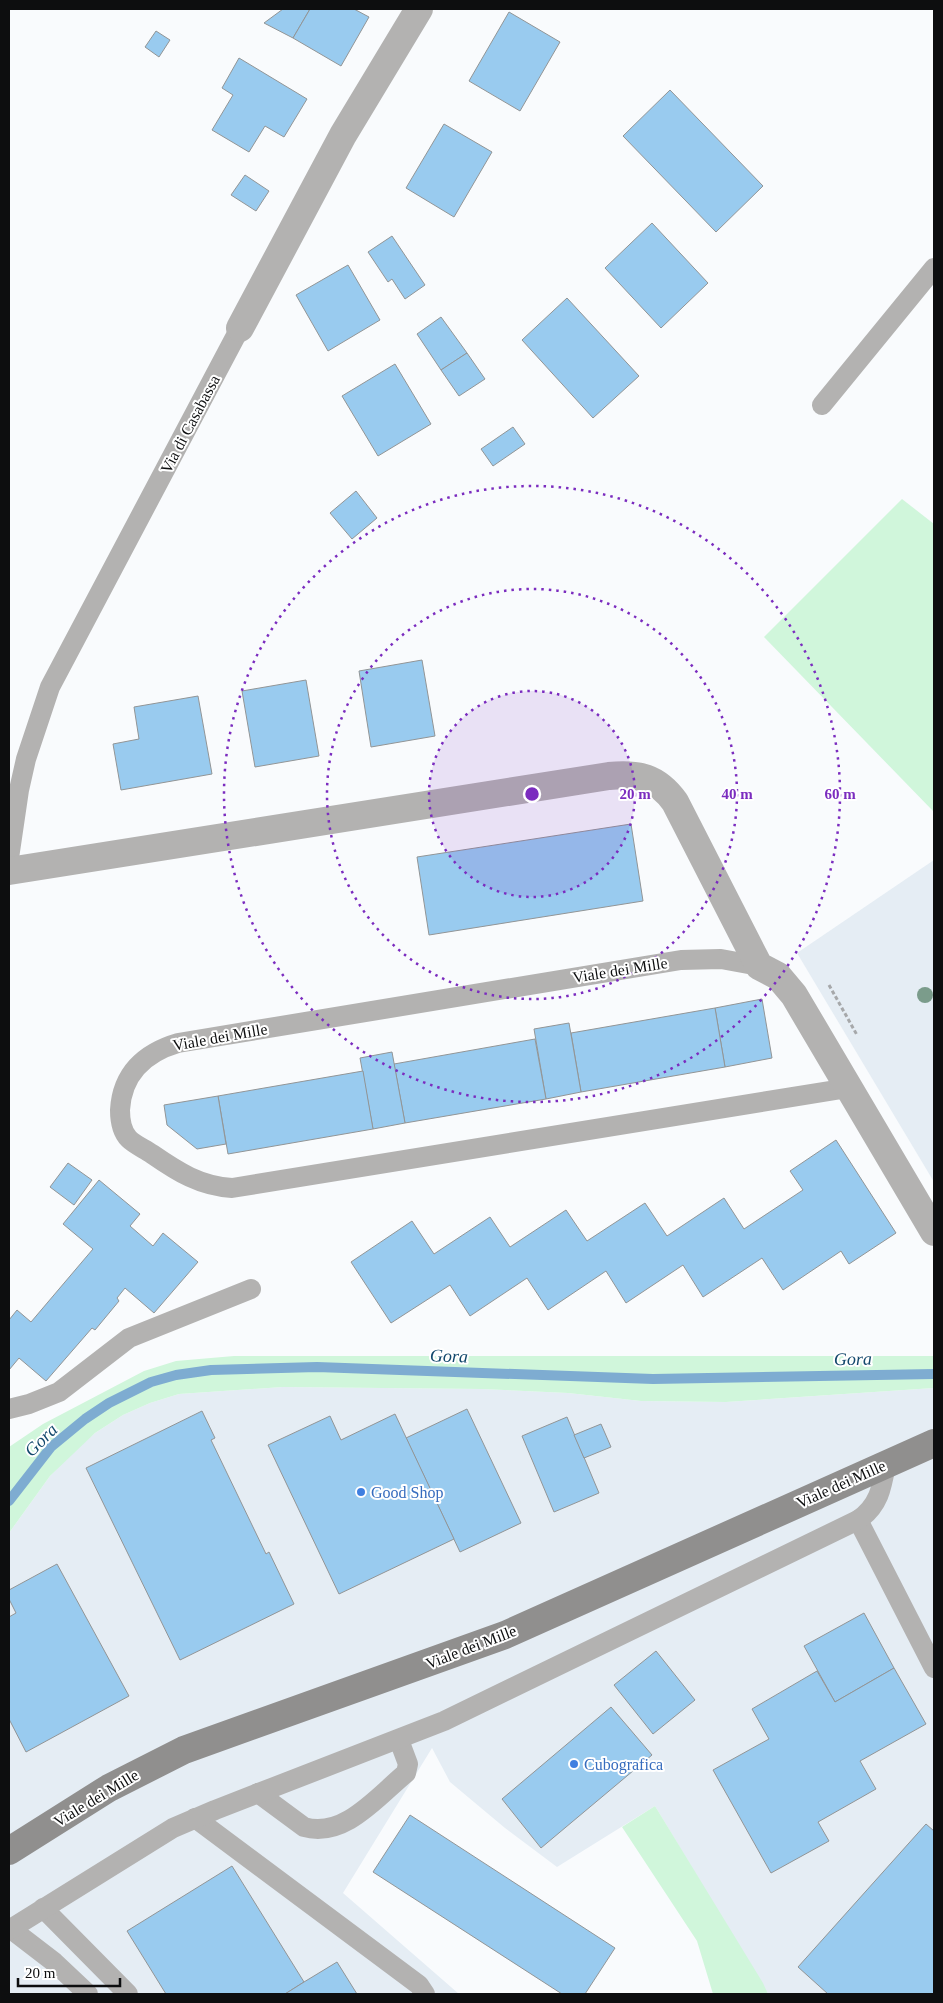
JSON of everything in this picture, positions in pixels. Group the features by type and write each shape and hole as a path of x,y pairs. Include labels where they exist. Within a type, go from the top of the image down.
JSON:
{"main road":[{"name":"Viale dei Mille","path":"9,1851 109,1788 184,1750 496,1639 934,1442"}],"street":[{"name":"Via di Casabassa","path":"240,328 343,135 420,9"},
{"path":"9,871 599,777 634,774 651,779 675,802 759,966"},
{"name":"Viale dei Mille","path":"759,966 771,971 789,987 934,1232"}],"lane":[{"path":"822,405 934,268"},
{"name":"Via di Casabassa","path":"9,858 19,790 26,759 50,687 240,328"},
{"name":"Viale dei Mille","path":"759,966 721,958 681,960 178,1043 151,1054 135,1067 125,1084 122,1094 120,1121 129,1139 178,1172 199,1183 232,1188 848,1088"},
{"path":"9,1410 59,1392 129,1338 251,1289"},
{"path":"88,1994 54,1962 10,1929 173,1828 258,1793 399,1740 452,1717 858,1520 876,1502 883,1485 886,1464"},
{"path":"858,1520 934,1668"},
{"path":"258,1793 304,1827 312,1830 336,1827 355,1816 406,1773 408,1764 399,1740"},
{"path":"195,1818 419,1985 425,1994"},
{"path":"43,1908 128,1994"}],"shaded area":[{"path":"934,860 934,1182 797,953"},
{"path":"283,1387 482,1389 568,1393 641,1401 726,1402 934,1388 934,1994 768,1994 655,1806 557,1867 505,1828 450,1782 432,1748 343,1893 459,1994 9,1994 9,1533 50,1476 73,1452 95,1433 123,1415 150,1403 179,1394"}],"green space":[{"path":"902,499 934,524 934,812 764,637"},
{"path":"234,1356 934,1356 934,1388 726,1402 641,1401 568,1393 482,1389 283,1387 179,1394 150,1403 123,1415 95,1433 50,1476 9,1533 9,1447 43,1424 144,1371 176,1361"},
{"path":"655,1806 768,1994 713,1994 697,1941 622,1827"}],"building":[{"path":"283,9 310,9 293,38 264,23"},
{"path":"310,9 354,9 369,17 341,66 293,38"},
{"path":"509,12 560,42 520,111 469,81"},
{"path":"156,31 170,40 159,57 145,47"},
{"path":"239,58 307,99 284,137 265,126 249,152 212,130 233,95 222,88"},
{"path":"670,90 763,186 716,232 623,136"},
{"path":"444,124 492,152 454,217 406,188"},
{"path":"245,175 269,191 256,211 231,195"},
{"path":"652,223 708,283 661,328 605,268"},
{"path":"392,236 425,285 405,299 392,279 388,282 368,252"},
{"path":"348,265 380,320 328,351 296,295"},
{"path":"567,298 639,376 593,418 522,340"},
{"path":"441,317 467,353 441,370 417,334"},
{"path":"467,353 485,379 459,396 441,370"},
{"path":"395,364 431,424 378,456 342,396"},
{"path":"513,427 525,444 493,466 481,449"},
{"path":"356,491 377,518 352,539 330,513"},
{"path":"422,660 435,736 371,747 359,671"},
{"path":"306,680 319,756 255,767 242,691"},
{"path":"198,696 212,774 121,790 113,744 139,739 134,707"},
{"path":"631,824 643,901 429,935 417,857"},
{"path":"762,999 772,1058 725,1067 715,1008"},
{"path":"715,1008 725,1067 581,1092 571,1033"},
{"path":"569,1023 581,1092 546,1099 534,1029"},
{"path":"535,1039 546,1099 405,1123 394,1064"},
{"path":"392,1052 405,1123 373,1129 360,1058"},
{"path":"363,1071 373,1129 228,1154 218,1096"},
{"path":"218,1096 226,1144 197,1149 167,1125 164,1105"},
{"path":"836,1140 896,1233 849,1264 841,1251 783,1290 762,1258 703,1297 683,1265 626,1303 606,1271 548,1310 527,1278 470,1316 450,1285 391,1323 351,1262 412,1221 434,1254 490,1217 510,1247 566,1210 587,1241 645,1203 667,1236 724,1198 744,1229 803,1190 790,1171"},
{"path":"68,1163 92,1180 74,1205 50,1187"},
{"path":"99,1180 140,1214 130,1226 153,1246 163,1233 198,1262 154,1313 125,1288 117,1298 119,1301 95,1330 92,1328 46,1381 19,1358 9,1370 9,1320 17,1310 31,1322 93,1249 63,1224"},
{"path":"467,1409 521,1523 460,1552 406,1438"},
{"path":"202,1411 215,1438 211,1440 266,1554 269,1552 294,1604 180,1660 86,1468"},
{"name":"Good Shop","path":"395,1414 454,1539 339,1594 268,1445 330,1416 341,1440"},
{"path":"567,1417 599,1493 554,1512 522,1436"},
{"path":"601,1424 611,1447 584,1458 574,1435"},
{"path":"57,1564 129,1696 26,1752 9,1719 9,1617 16,1613 9,1599 9,1590"},
{"path":"864,1613 894,1668 835,1702 804,1646"},
{"path":"656,1651 695,1700 653,1734 614,1685"},
{"path":"894,1668 926,1724 860,1761 876,1789 818,1822 829,1841 771,1873 713,1770 769,1739 752,1709 817,1671 835,1702"},
{"path":"611,1707 652,1755 541,1848 502,1799"},
{"path":"410,1815 615,1948 585,1994 562,1994 373,1872"},
{"path":"926,1824 934,1831 934,1994 828,1994 798,1967"},
{"path":"232,1866 304,1982 285,1994 166,1994 127,1931"},
{"path":"337,1962 357,1994 285,1994 304,1982"}],"waterway":[{"name":"Gora","path":"9,1501 51,1447 85,1419 109,1403 151,1382 176,1375 211,1370 317,1367 653,1379 934,1374"}],"place":[{"name":"Good Shop","path":"361,1492"},
{"name":"Cubografica","path":"574,1764"}]}
